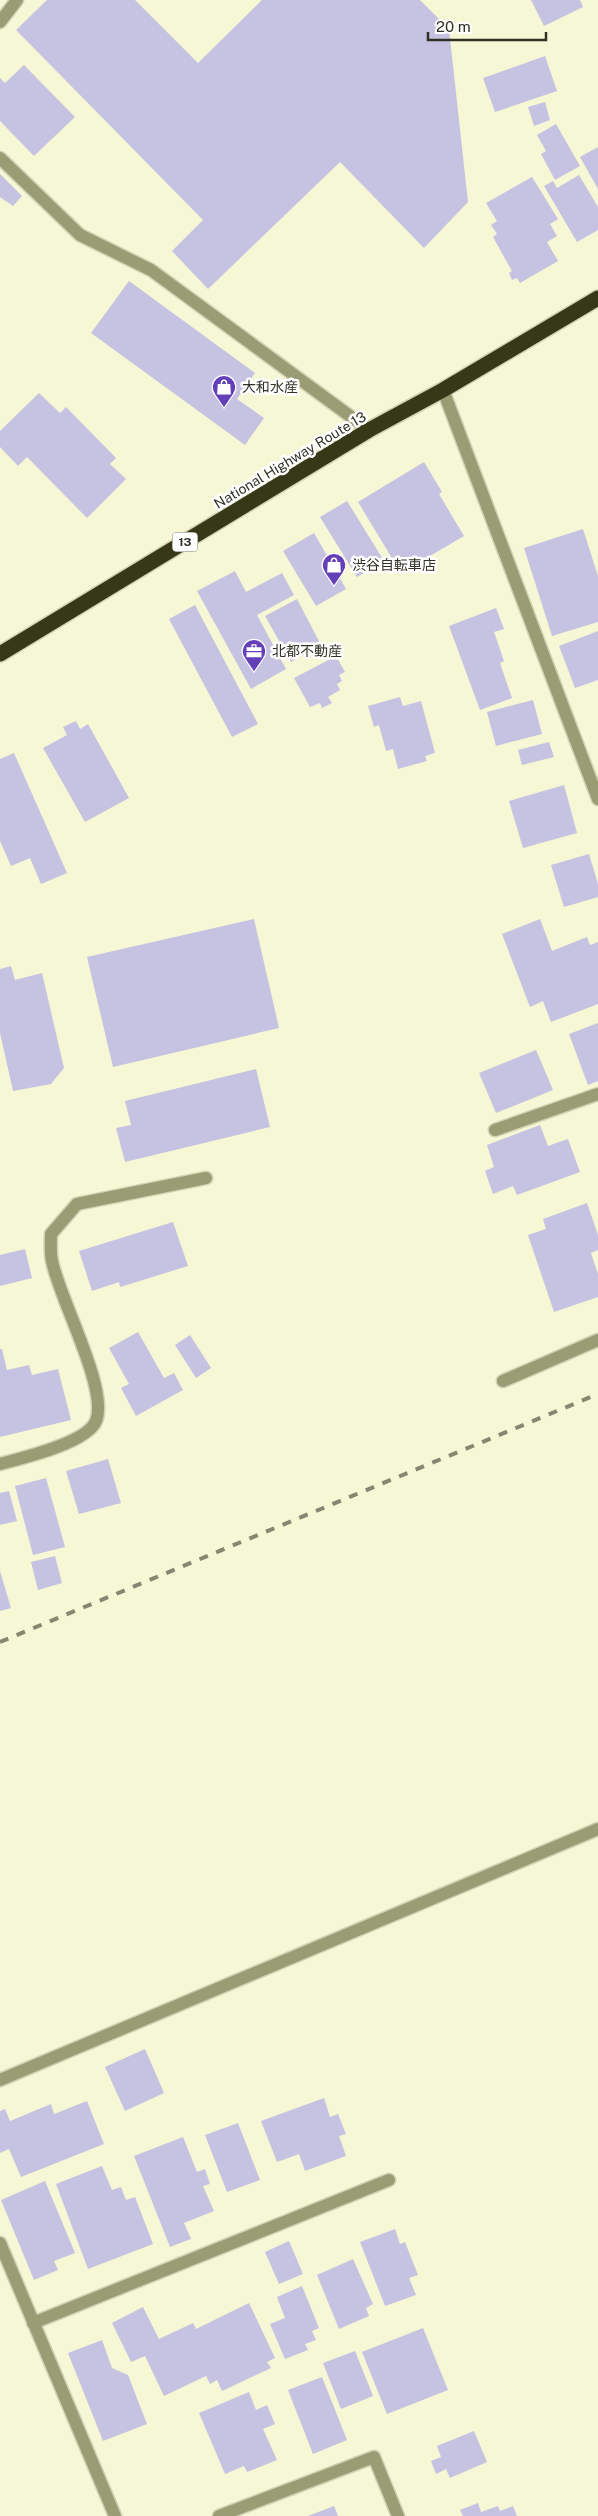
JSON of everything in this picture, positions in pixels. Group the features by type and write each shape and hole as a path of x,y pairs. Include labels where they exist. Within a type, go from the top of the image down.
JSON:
{"highway":[{"name":"National Highway Route 13","path":"0,654 369,430 443,390 598,298"}],"street":[{"path":"0,22 17,0"},
{"path":"0,158 80,234 151,270 369,430"},
{"path":"443,390 598,799"},
{"path":"495,1130 598,1094"},
{"path":"0,1464 60,1446 84,1433 96,1422 99,1397 52,1261 51,1234 77,1204 206,1178"},
{"path":"503,1381 598,1340"},
{"path":"0,2080 598,1829"},
{"path":"33,2323 389,2180"},
{"path":"0,2242 115,2516"},
{"path":"219,2516 374,2457 398,2516"}],"building":[{"path":"47,0 135,0 198,63 262,0 420,0 449,29 468,202 424,248 340,162 208,289 172,251 203,220 16,30"},
{"path":"531,0 580,0 583,7 544,26"},
{"path":"545,56 557,91 495,112 483,78"},
{"path":"24,65 75,117 34,156 0,121 0,78 5,83"},
{"path":"545,102 550,120 534,126 528,107"},
{"path":"556,124 580,166 555,180 541,154 546,151 537,135"},
{"path":"598,147 598,189 580,157"},
{"path":"0,174 22,196 13,206 0,197"},
{"path":"579,175 598,207 598,230 577,242 544,186 553,181 557,188"},
{"path":"532,177 558,219 550,224 557,236 547,242 558,261 520,283 517,278 512,280 509,273 512,271 493,237 497,234 491,225 497,221 486,203"},
{"path":"129,281 255,373 237,399 264,418 245,445 91,333"},
{"path":"39,393 60,413 66,407 116,458 110,464 126,479 87,518 27,457 18,466 0,447 0,431"},
{"path":"424,462 442,492 439,494 464,536 401,573 358,502"},
{"path":"347,501 384,561 357,577 320,517"},
{"path":"583,529 598,576 598,622 552,636 524,548"},
{"path":"314,533 346,589 316,606 283,551"},
{"path":"235,571 246,592 282,573 294,595 257,615 286,669 251,689 197,591"},
{"path":"297,599 321,645 291,662 265,616"},
{"path":"195,605 258,724 232,737 169,619"},
{"path":"496,608 504,629 494,632 504,661 500,663 512,698 480,710 449,626"},
{"path":"598,631 598,680 575,688 559,646"},
{"path":"336,656 345,672 339,675 342,681 337,684 340,690 328,697 332,703 322,708 320,703 310,707 294,678"},
{"path":"400,697 403,706 421,701 435,753 425,756 427,761 398,769 393,749 386,751 379,725 374,727 368,706"},
{"path":"533,700 542,734 496,746 487,712"},
{"path":"76,721 80,729 88,724 129,798 85,822 43,748 67,735 63,727"},
{"path":"549,742 554,757 522,765 518,750"},
{"path":"14,753 67,873 41,884 30,858 11,866 0,841 0,759"},
{"path":"564,785 577,833 523,848 509,801"},
{"path":"589,854 598,884 598,897 564,907 551,865"},
{"path":"254,919 279,1028 113,1067 87,957"},
{"path":"540,919 552,951 587,937 590,945 598,942 598,1004 551,1022 543,1001 530,1007 502,934"},
{"path":"11,966 15,980 42,973 64,1068 51,1084 13,1091 0,1033 0,969"},
{"path":"598,1023 598,1081 588,1085 569,1034"},
{"path":"536,1050 553,1090 496,1113 479,1073"},
{"path":"256,1069 270,1127 125,1162 116,1128 131,1125 125,1101"},
{"path":"540,1125 548,1146 568,1139 580,1172 517,1195 513,1186 493,1194 485,1171 494,1167 487,1145"},
{"path":"587,1203 598,1235 598,1250 591,1253 598,1274 598,1297 554,1312 528,1235 546,1229 543,1219"},
{"path":"173,1222 188,1266 120,1287 119,1282 92,1291 79,1251"},
{"path":"25,1249 32,1278 0,1286 0,1255"},
{"path":"138,1332 164,1378 174,1373 183,1390 136,1416 121,1388 129,1384 109,1348"},
{"path":"190,1335 211,1368 196,1378 175,1345"},
{"path":"0,1349 2,1349 7,1370 29,1365 32,1375 58,1369 71,1420 0,1437"},
{"path":"108,1459 121,1503 79,1514 66,1471"},
{"path":"46,1478 65,1547 33,1555 15,1486"},
{"path":"9,1491 17,1521 0,1525 0,1493"},
{"path":"55,1556 62,1583 38,1590 31,1562"},
{"path":"0,1571 11,1608 0,1611"},
{"path":"145,2049 164,2093 125,2111 105,2067"},
{"path":"324,2098 330,2117 338,2114 346,2134 339,2136 346,2156 305,2171 299,2154 277,2162 261,2121"},
{"path":"87,2101 104,2144 21,2177 9,2149 0,2153 0,2111 5,2109 10,2121 51,2104 54,2114"},
{"path":"238,2123 260,2180 227,2192 205,2135"},
{"path":"183,2137 197,2172 205,2169 210,2184 203,2186 214,2211 184,2223 191,2239 170,2247 134,2156"},
{"path":"102,2166 112,2190 121,2187 126,2200 135,2197 153,2244 88,2269 56,2184"},
{"path":"45,2181 75,2253 54,2261 58,2270 34,2280 1,2200"},
{"path":"395,2229 400,2244 405,2242 418,2275 409,2278 416,2295 385,2306 360,2242"},
{"path":"289,2241 303,2274 279,2284 265,2252"},
{"path":"353,2259 373,2304 366,2308 369,2316 339,2329 317,2275"},
{"path":"302,2286 319,2328 312,2331 316,2340 305,2344 308,2350 285,2359 270,2324 285,2318 277,2297"},
{"path":"249,2303 275,2358 267,2362 271,2368 222,2391 217,2380 210,2384 206,2376 164,2396 145,2356 131,2362 112,2323 143,2307 159,2339 193,2323 196,2329"},
{"path":"423,2328 448,2390 387,2414 362,2352"},
{"path":"102,2340 112,2368 128,2375 147,2424 103,2441 68,2353"},
{"path":"355,2351 373,2396 341,2409 323,2363"},
{"path":"322,2377 347,2440 313,2454 288,2390"},
{"path":"249,2392 256,2410 267,2405 275,2424 263,2429 277,2460 247,2472 244,2466 225,2474 199,2413"},
{"path":"474,2431 487,2462 450,2478 446,2469 436,2474 431,2461 441,2457 437,2446"},
{"path":"478,2503 481,2512 498,2506 500,2511 513,2506 517,2516 463,2516 460,2510"},
{"path":"334,2506 338,2516 308,2516"}],"railway":[{"path":"0,1642 598,1394"}],"place":[{"name":"大和水産","path":"224,408"},
{"name":"渋谷自転車店","path":"334,586"},
{"name":"北都不動産","path":"254,672"}]}
